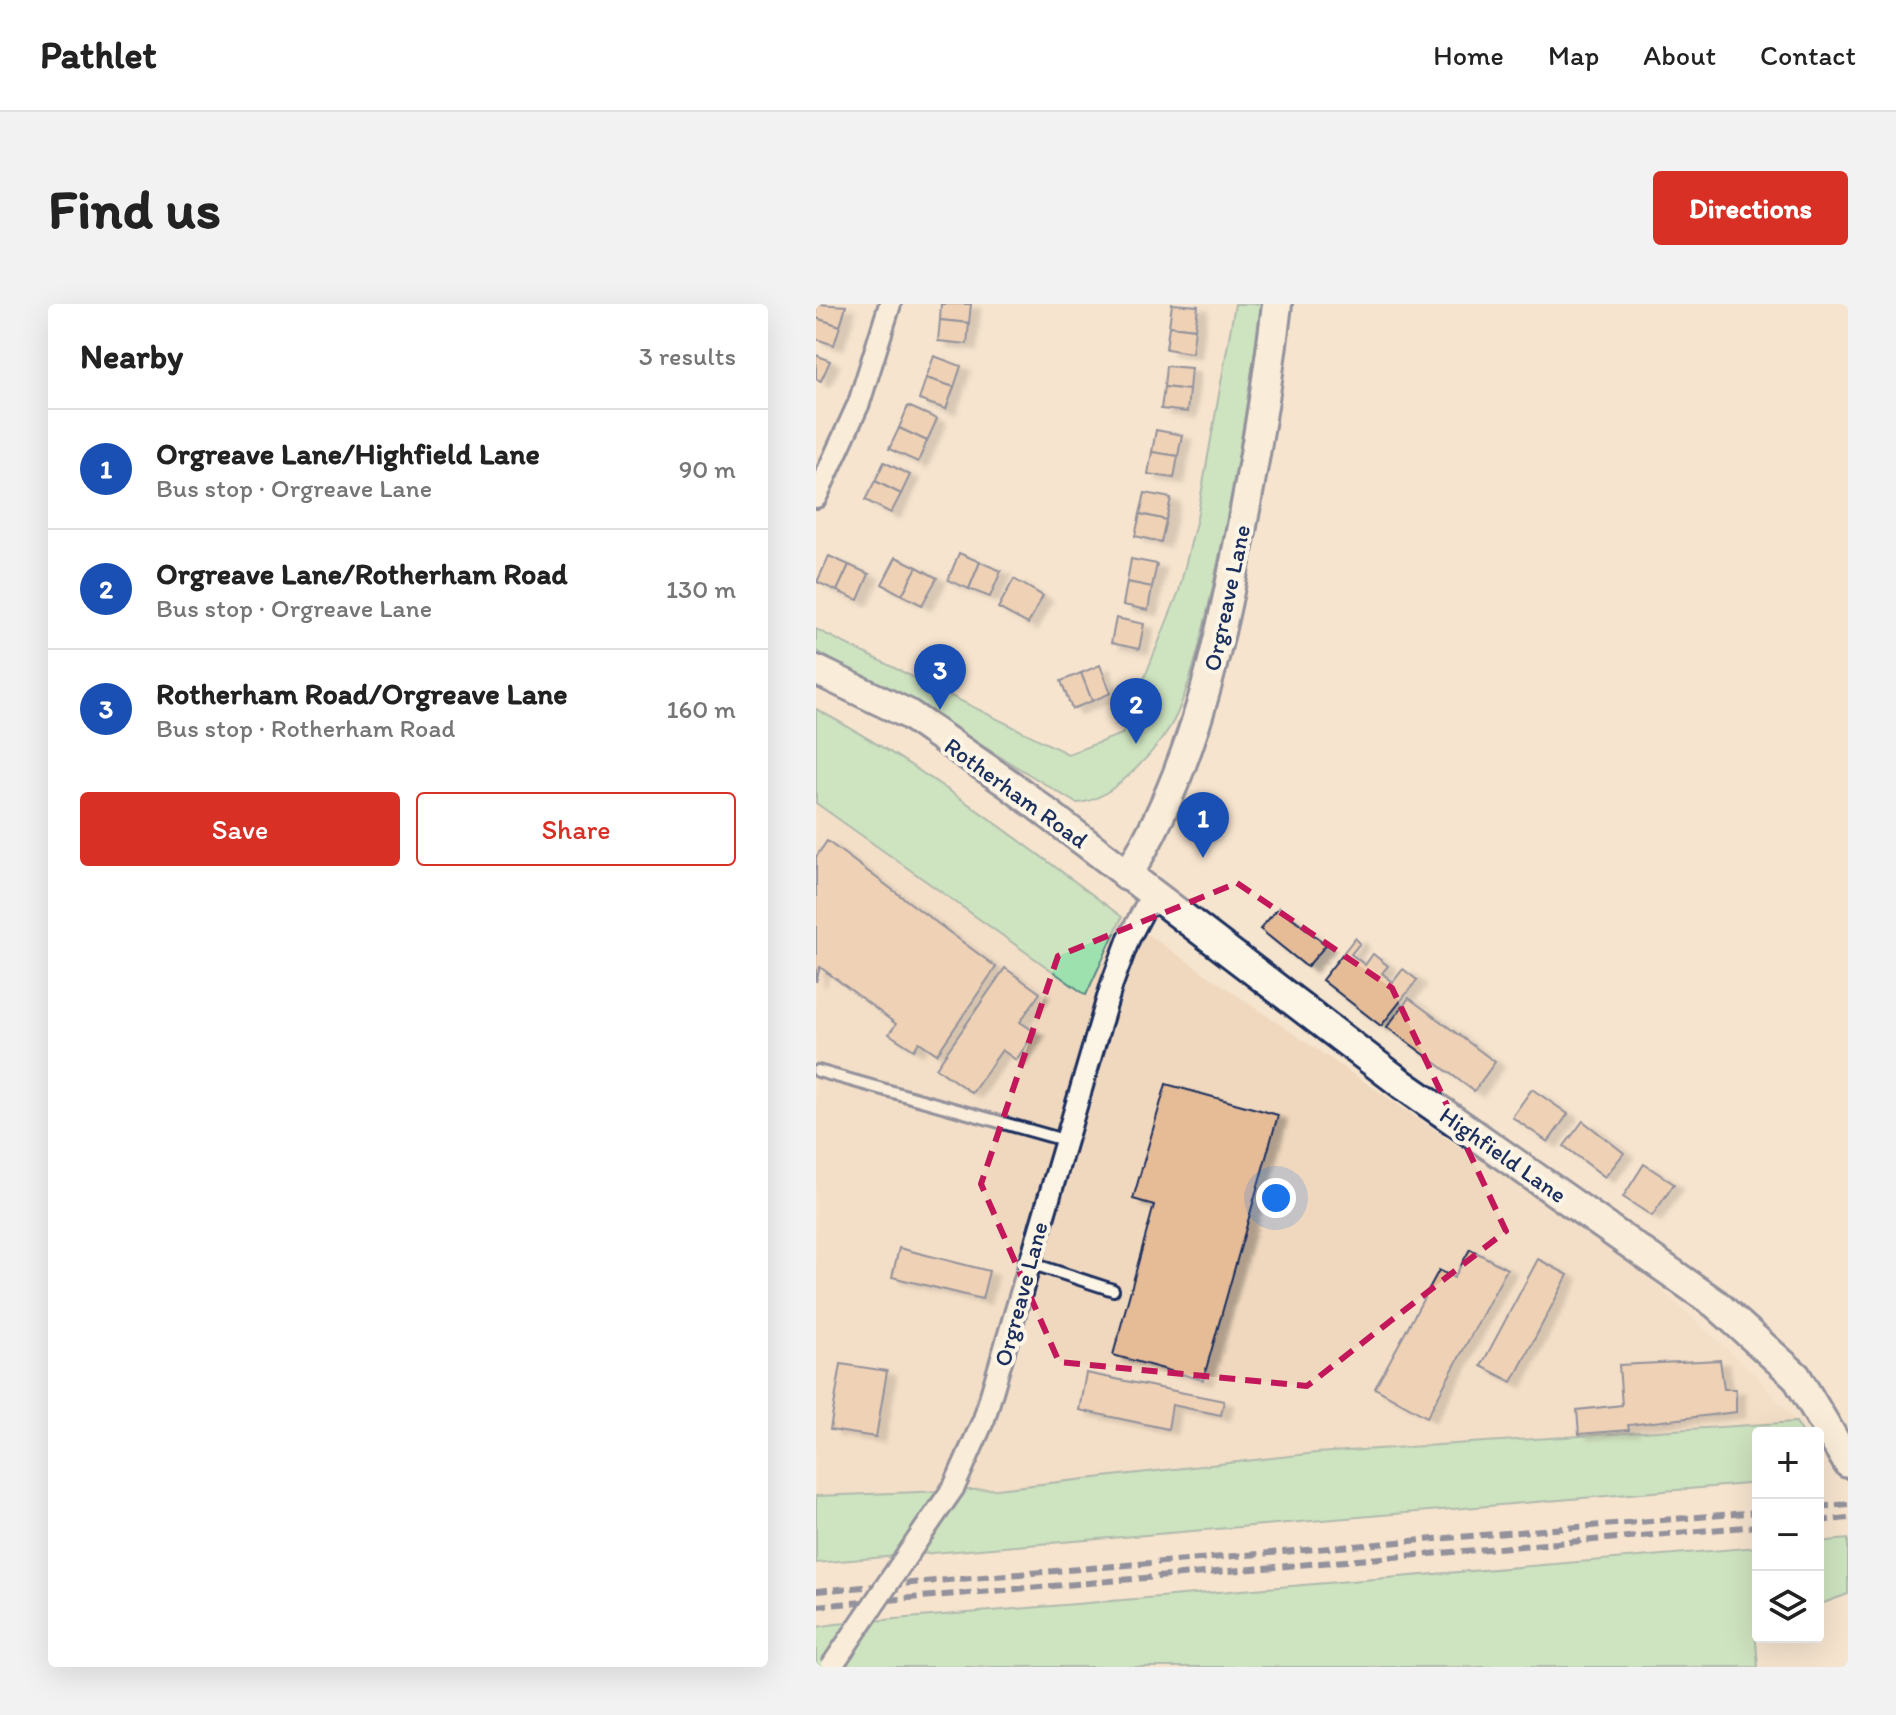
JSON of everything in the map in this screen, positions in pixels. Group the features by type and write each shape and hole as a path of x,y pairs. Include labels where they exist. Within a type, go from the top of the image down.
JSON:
{"main road":[{"name":"Orgreave Lane","path":"1127,876 1174,791 1205,701 1263,424 1277,304"},
{"name":"Rotherham Road","path":"816,670 908,714 1009,784 1127,876"},
{"name":"Highfield Lane","path":"1127,876 1402,1084 1716,1304 1796,1376 1848,1463"}],"street":[{"path":"816,497 859,403 890,304"},
{"name":"Orgreave Lane","path":"831,1667 954,1487 984,1419 1112,984 1129,938 1152,894"}],"lane":[{"path":"818,1071 1064,1140"},
{"path":"1030,1263 1113,1290"}],"highlighted area":[{"path":"1237,883 1392,988 1506,1231 1307,1386 1059,1362 981,1184 1058,956"}],"shaded area":[{"path":"816,803 1086,994 1122,917 1635,1266 1758,1378 1796,1422 1316,1453 997,1489 816,1496"}],"green space":[{"path":"1235,304 1261,304 1237,466 1201,639 1184,696 1170,727 1148,756 1120,783 1090,800 1076,803 922,709 816,651 816,629 1068,754 1122,734 1179,591 1197,518"},
{"path":"816,709 934,781 1122,917 1086,995 816,803"},
{"path":"1796,1422 1799,1427 1752,1427 1752,1484 816,1563 816,1496 997,1489 1316,1453"},
{"path":"1848,1539 1848,1594 1824,1603 1824,1571 1824,1541"},
{"path":"1752,1548 1752,1643 1756,1643 1758,1667 816,1667 816,1627"}],"building":[{"path":"816,304 846,306 840,326 816,318"},
{"path":"941,304 971,304 969,323 940,320"},
{"path":"1172,304 1198,306 1195,329 1169,326"},
{"path":"816,318 840,326 834,345 816,339"},
{"path":"940,320 969,323 967,344 938,341"},
{"path":"1169,326 1195,329 1192,353 1166,349"},
{"path":"816,355 830,361 821,381 816,379"},
{"path":"934,356 961,366 954,387 926,378"},
{"path":"1166,366 1191,368 1189,390 1164,387"},
{"path":"926,378 954,387 946,409 919,400"},
{"path":"1164,387 1189,390 1187,412 1161,409"},
{"path":"908,406 937,419 927,441 899,428"},
{"path":"899,428 927,441 918,462 889,449"},
{"path":"1156,430 1182,435 1178,456 1152,452"},
{"path":"1152,452 1178,456 1174,478 1148,474"},
{"path":"884,462 910,475 901,494 875,481"},
{"path":"875,481 901,494 891,513 865,500"},
{"path":"1145,493 1171,498 1166,520 1140,514"},
{"path":"1140,514 1166,520 1161,542 1135,536"},
{"path":"959,553 980,562 969,589 948,580"},
{"path":"829,556 849,565 837,591 817,582"},
{"path":"896,557 917,567 902,595 882,584"},
{"path":"1131,559 1157,564 1152,587 1127,582"},
{"path":"980,562 1001,571 990,597 969,589"},
{"path":"849,565 869,574 858,600 837,591"},
{"path":"917,567 937,578 922,605 902,595"},
{"path":"1014,579 1043,596 1028,624 998,608"},
{"path":"1127,582 1152,587 1148,610 1123,605"},
{"path":"1116,618 1144,624 1139,649 1111,643"},
{"path":"1100,665 1111,693 1092,701 1081,673"},
{"path":"1081,673 1092,701 1072,709 1061,681"},
{"path":"827,841 996,967 937,1054 919,1042 914,1050 889,1034 896,1024 820,967 816,982 816,857"},
{"path":"1279,907 1326,945 1307,967 1260,929"},
{"path":"1355,938 1360,943 1351,954 1365,965 1373,954 1388,966 1382,973 1393,982 1403,969 1417,980 1381,1026 1322,980"},
{"path":"1005,968 1040,993 1020,1022 1035,1032 1016,1060 1002,1050 972,1093 936,1068"},
{"path":"1409,998 1495,1062 1474,1091 1387,1027"},
{"path":"1166,1084 1278,1115 1203,1380 1113,1355 1154,1205 1133,1199"},
{"path":"1532,1089 1568,1114 1548,1142 1512,1117"},
{"path":"1583,1121 1624,1153 1605,1177 1564,1146"},
{"path":"1644,1164 1674,1184 1652,1216 1623,1197"},
{"path":"899,1248 989,1271 982,1299 892,1277"},
{"path":"1470,1249 1507,1269 1427,1417 1375,1388 1439,1270 1454,1278"},
{"path":"1538,1259 1568,1275 1512,1382 1481,1366"},
{"path":"1720,1360 1724,1389 1736,1389 1736,1412 1628,1425 1629,1430 1579,1434 1577,1410 1622,1405 1619,1365"},
{"path":"841,1364 887,1371 876,1437 830,1430"},
{"path":"1086,1373 1224,1401 1221,1415 1172,1405 1168,1429 1079,1410"}],"railway":[{"path":"1824,1506 1848,1504"},
{"path":"816,1591 1752,1513"},
{"path":"1824,1520 1848,1518"},
{"path":"816,1606 1752,1527"}],"place":[{"name":"Rotherham Road/Orgreave Lane","path":"940,710"},
{"name":"Orgreave Lane/Rotherham Road","path":"1136,744"},
{"name":"Orgreave Lane/Highfield Lane","path":"1203,858"}]}
